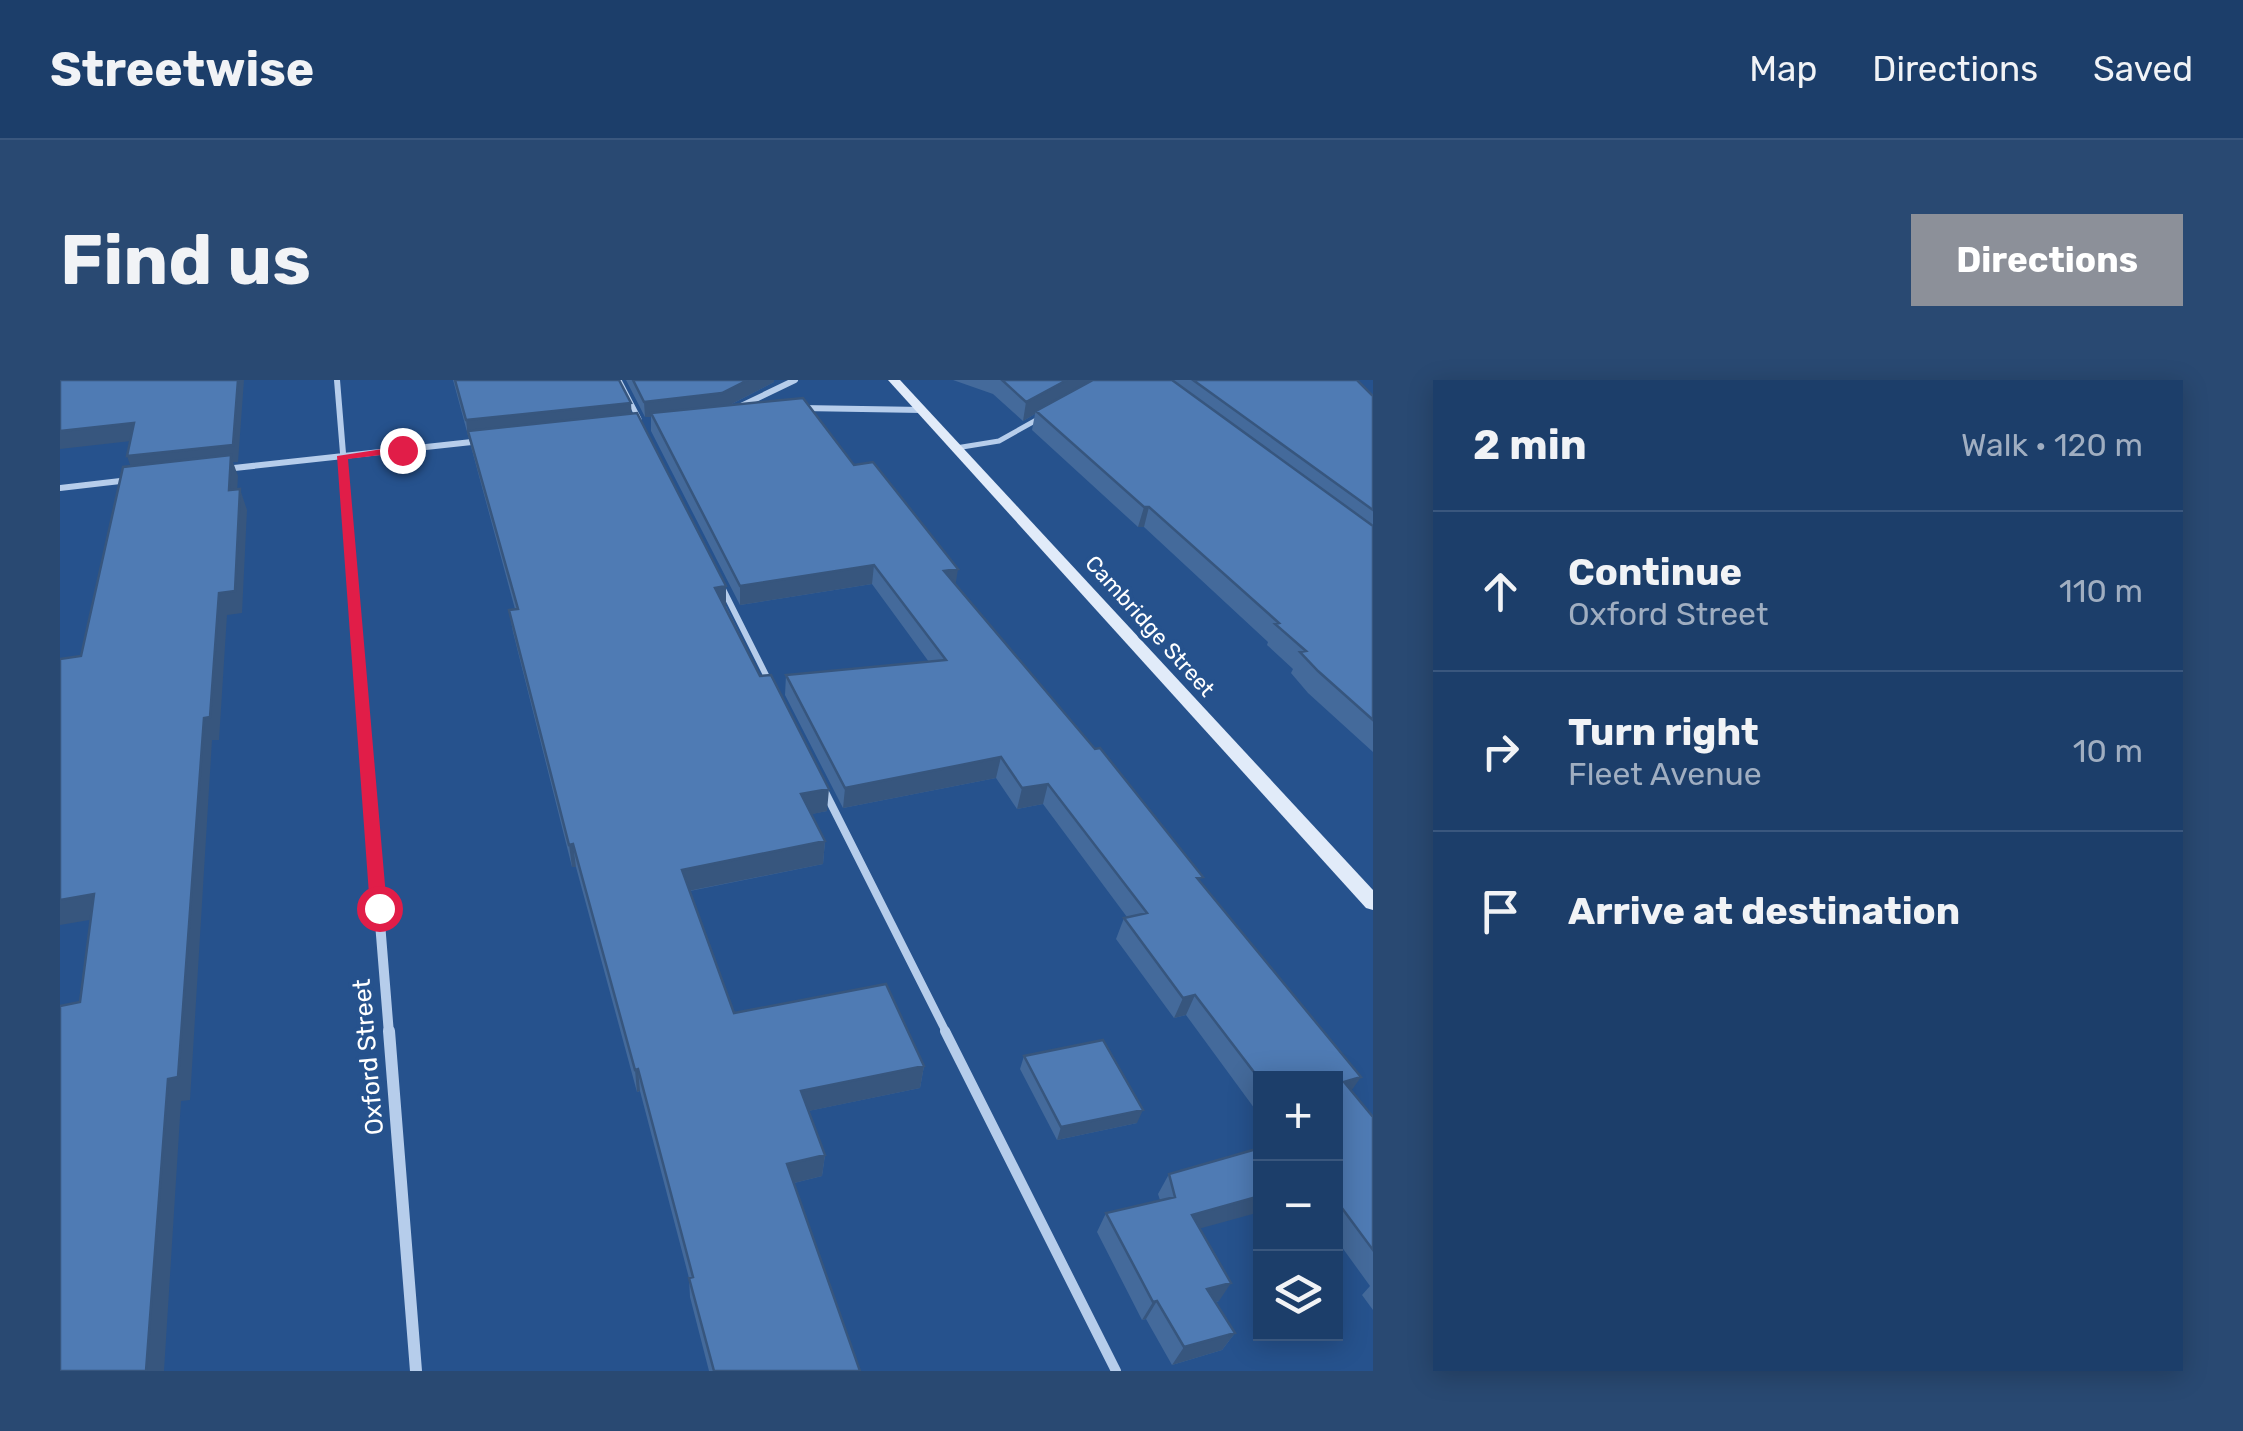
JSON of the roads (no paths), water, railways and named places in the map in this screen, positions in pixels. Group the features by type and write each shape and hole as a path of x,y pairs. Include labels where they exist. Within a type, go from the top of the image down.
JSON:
{"street":[{"name":"Oxford Street","path":"337,380 416,1371"},
{"path":"757,412 735,412 795,380"},
{"name":"Cambridge Street","path":"894,380 1373,904"},
{"path":"795,408 922,410"},
{"path":"623,427 642,425"},
{"path":"216,470 494,440"},
{"path":"60,488 138,479"}],"lane":[{"path":"618,380 642,425"},
{"path":"956,448 999,441 1046,415"},
{"path":"714,572 777,696"},
{"path":"822,785 1116,1371"}]}
